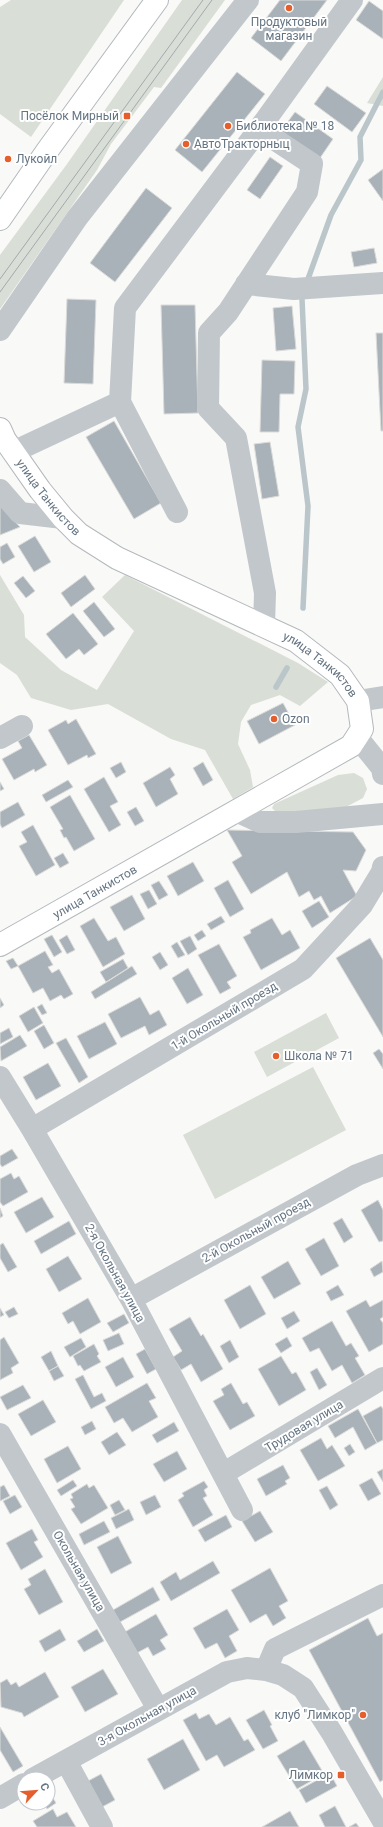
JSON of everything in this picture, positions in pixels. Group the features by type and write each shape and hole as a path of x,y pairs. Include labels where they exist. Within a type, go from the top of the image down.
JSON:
{"main road":[{"path":"0,219 47,151 157,0"},
{"name":"улица Танкистов","path":"0,429 5,440 40,490 62,518 78,534 117,558 296,641 340,675 358,701 362,729 351,746 0,945"}],"street":[{"path":"0,330 77,218 248,0"},
{"path":"177,512 120,402 125,308 352,0"},
{"path":"258,129 312,164 307,192 228,312 209,333 208,408 236,438 265,593 264,625"},
{"path":"246,284 294,289 383,283"},
{"path":"13,452 120,402"},
{"path":"0,490 20,513 62,518"},
{"path":"358,701 383,697"},
{"path":"0,738 22,726"},
{"path":"357,737 382,768 383,774"},
{"path":"236,811 260,822 296,822 383,814"},
{"name":"1-й Окольный проезд","path":"32,1129 303,969 362,905 382,872 383,867"},
{"name":"2-я Окольная улица","path":"0,1077 32,1129 130,1299 224,1473 242,1510"},
{"name":"2-й Окольный проезд","path":"130,1299 357,1175 383,1166"},
{"name":"Трудовая улица","path":"224,1473 383,1378"},
{"name":"Окольная улица","path":"0,1434 158,1709"},
{"path":"266,1670 275,1649 383,1596"},
{"name":"3-я Окольная улица","path":"48,1771 226,1672 247,1668 266,1670 283,1675 303,1688 332,1733 383,1821"},
{"path":"66,1761 102,1827"},
{"path":"0,1798 16,1789"}],"shaded area":[{"path":"11,0 124,0 31,137 0,114 0,7"},
{"path":"182,0 225,0 161,88 154,87 111,144 97,170 0,309 0,255 67,164"},
{"path":"383,77 383,106 367,103"},
{"path":"0,575 24,615 25,637 61,670 97,690 134,631 102,597 125,575 298,663 328,682 300,706 280,695 251,705 241,722 238,744 250,770 253,787 233,799 205,750 171,739 108,704 71,710 31,698 17,675 0,663"},
{"path":"354,773 363,778 367,789 363,798 346,807 278,814 272,808 274,804 338,775"},
{"path":"326,1013 339,1038 267,1077 254,1052"},
{"path":"313,1067 346,1130 215,1199 183,1135"}],"building":[{"path":"280,0 327,0 281,61 251,38"},
{"path":"369,1 383,11 383,39 356,20"},
{"path":"237,72 265,94 202,172 175,150"},
{"path":"327,86 366,113 352,132 314,104"},
{"path":"295,112 333,139 320,158 281,131"},
{"path":"270,157 283,166 260,199 247,190"},
{"path":"383,169 383,201 368,180"},
{"path":"146,188 172,208 115,282 90,263"},
{"path":"374,248 377,263 354,267 351,252"},
{"path":"67,299 96,300 93,384 64,383"},
{"path":"161,305 195,305 198,413 164,414"},
{"path":"292,306 296,349 276,351 273,308"},
{"path":"376,333 383,333 383,431 381,431"},
{"path":"262,360 295,361 294,394 280,394 279,432 260,432"},
{"path":"114,421 161,503 134,519 86,437"},
{"path":"270,442 279,496 262,499 254,444"},
{"path":"0,505 20,527 0,535"},
{"path":"35,536 51,562 34,572 18,546"},
{"path":"7,543 15,557 3,564 0,559 0,547"},
{"path":"85,575 95,589 71,607 61,593"},
{"path":"23,576 35,591 26,598 14,583"},
{"path":"94,602 115,629 104,637 83,611"},
{"path":"73,613 98,644 84,655 79,649 66,659 46,634"},
{"path":"283,703 295,725 259,744 247,721"},
{"path":"76,719 96,754 88,758 87,755 68,765 48,730 66,720 68,724"},
{"path":"29,735 47,765 35,772 34,769 14,780 2,759 22,748 18,741"},
{"path":"121,762 126,772 116,778 110,768"},
{"path":"203,762 213,780 203,786 193,768"},
{"path":"170,767 175,775 170,779 178,794 156,807 143,783"},
{"path":"104,777 118,802 110,806 121,825 109,832 84,789"},
{"path":"68,780 73,787 46,802 42,795"},
{"path":"0,782 4,789 0,791"},
{"path":"70,795 95,839 74,851 66,837 64,838 60,830 63,829 50,807"},
{"path":"18,802 25,815 2,828 0,824 0,812"},
{"path":"136,807 144,821 135,826 127,812"},
{"path":"33,825 55,865 36,876 19,846 27,842 21,832"},
{"path":"227,830 353,832 366,850 356,871 343,870 357,896 330,913 321,896 314,900 309,891 299,897 287,872 251,894 232,862 242,856"},
{"path":"63,853 69,863 60,868 54,858"},
{"path":"193,862 204,881 178,896 167,876"},
{"path":"228,880 244,909 230,917 214,888"},
{"path":"159,881 168,895 159,900 151,885"},
{"path":"149,890 157,904 148,909 140,894"},
{"path":"132,895 145,919 124,931 110,907"},
{"path":"319,901 329,917 312,928 302,911"},
{"path":"221,916 225,922 211,930 207,924"},
{"path":"94,918 108,941 116,937 125,954 103,967 80,926"},
{"path":"272,918 282,935 290,930 300,948 261,970 243,937 251,933 250,930"},
{"path":"202,930 206,936 198,941 194,935"},
{"path":"52,935 62,952 54,957 44,939"},
{"path":"67,935 75,950 67,954 59,940"},
{"path":"190,936 197,949 188,955 180,941"},
{"path":"370,938 383,960 383,1037 336,958"},
{"path":"177,942 185,955 178,958 171,946"},
{"path":"219,944 237,976 227,982 231,988 220,994 198,955"},
{"path":"45,951 53,965 48,967 52,973 59,969 73,994 64,999 61,995 50,1001 43,988 33,993 18,966"},
{"path":"160,952 168,965 160,970 152,957"},
{"path":"13,958 18,966 11,969 6,961"},
{"path":"123,959 128,968 106,982 100,972"},
{"path":"132,966 137,974 95,999 91,992"},
{"path":"188,968 203,995 187,1004 172,978"},
{"path":"140,997 150,1015 159,1010 167,1025 149,1035 145,1026 121,1038 108,1014"},
{"path":"0,998 4,1005 0,1008"},
{"path":"42,1004 47,1013 42,1015 37,1007"},
{"path":"34,1007 43,1023 28,1032 19,1016"},
{"path":"105,1022 117,1044 89,1059 77,1036"},
{"path":"44,1025 54,1043 44,1049 34,1031"},
{"path":"9,1028 13,1037 0,1044 0,1033"},
{"path":"20,1035 27,1046 1,1061 0,1047"},
{"path":"66,1038 88,1077 79,1083 56,1043"},
{"path":"379,1049 383,1054 383,1069 373,1053"},
{"path":"48,1063 61,1086 36,1100 23,1077"},
{"path":"12,1149 18,1158 2,1167 0,1164 0,1156"},
{"path":"11,1173 14,1179 19,1176 28,1192 3,1206 0,1202 0,1179"},
{"path":"42,1197 54,1217 26,1233 14,1212"},
{"path":"378,1200 383,1210 383,1241 379,1242 361,1210"},
{"path":"0,1208 3,1216 0,1218"},
{"path":"342,1218 353,1237 344,1243 333,1223"},
{"path":"69,1221 76,1234 41,1254 34,1241"},
{"path":"324,1238 339,1266 321,1276 305,1249"},
{"path":"3,1243 17,1267 8,1272 0,1258 0,1245"},
{"path":"68,1256 82,1279 59,1292 46,1269"},
{"path":"288,1261 301,1284 274,1299 261,1277"},
{"path":"382,1261 383,1272 374,1277 370,1269"},
{"path":"250,1285 266,1314 240,1329 224,1300"},
{"path":"338,1285 344,1295 331,1301 326,1292"},
{"path":"88,1298 101,1322 80,1334 73,1321 68,1324 62,1313"},
{"path":"366,1300 370,1307 383,1300 383,1317 380,1319 383,1323 383,1344 369,1352 346,1311"},
{"path":"14,1307 18,1314 9,1318 5,1312"},
{"path":"0,1308 4,1315 0,1317"},
{"path":"294,1311 300,1321 287,1329 281,1318"},
{"path":"124,1314 129,1323 113,1332 107,1323"},
{"path":"190,1317 201,1336 203,1334 223,1369 201,1382 191,1364 181,1370 173,1357 182,1351 169,1329"},
{"path":"332,1321 346,1346 351,1343 359,1356 355,1358 365,1375 352,1383 342,1365 332,1371 319,1348 310,1352 302,1338"},
{"path":"119,1333 124,1344 108,1351 103,1340"},
{"path":"4,1337 19,1363 11,1368 13,1373 0,1380 0,1340"},
{"path":"287,1337 292,1346 281,1353 275,1344"},
{"path":"81,1338 86,1347 70,1357 64,1347"},
{"path":"230,1340 239,1357 229,1363 220,1346"},
{"path":"94,1344 99,1354 97,1356 101,1362 84,1371 80,1365 78,1366 73,1356"},
{"path":"145,1349 156,1369 147,1374 136,1354"},
{"path":"51,1351 58,1366 49,1371 41,1357"},
{"path":"281,1356 292,1374 296,1372 306,1390 279,1406 258,1369"},
{"path":"123,1357 134,1377 116,1387 105,1367"},
{"path":"58,1366 64,1376 54,1381 49,1371"},
{"path":"317,1368 327,1385 319,1390 310,1372"},
{"path":"83,1375 94,1397 102,1393 106,1401 91,1409 75,1379"},
{"path":"147,1383 156,1398 149,1401 158,1417 132,1432 123,1418 114,1423 105,1407"},
{"path":"231,1383 243,1404 247,1402 255,1416 230,1430 213,1401 224,1395 221,1389"},
{"path":"23,1385 31,1398 7,1410 0,1397"},
{"path":"43,1400 56,1422 31,1436 18,1414"},
{"path":"381,1406 383,1409 383,1440 377,1443 363,1416"},
{"path":"358,1409 377,1443 365,1450 353,1427 335,1438 328,1426"},
{"path":"92,1421 96,1429 85,1435 81,1427"},
{"path":"174,1422 179,1431 157,1443 152,1435"},
{"path":"117,1432 126,1445 109,1455 101,1442"},
{"path":"321,1438 327,1449 332,1445 345,1466 318,1481 300,1450"},
{"path":"350,1444 355,1452 349,1456 344,1448"},
{"path":"68,1446 81,1469 57,1483 44,1459"},
{"path":"177,1451 187,1469 164,1482 153,1464"},
{"path":"283,1465 290,1478 285,1481 287,1484 266,1496 257,1479"},
{"path":"383,1469 383,1482 377,1472"},
{"path":"372,1478 381,1494 368,1501 359,1485"},
{"path":"73,1480 77,1486 61,1496 57,1490"},
{"path":"204,1481 208,1487 204,1490 207,1496 203,1498 213,1515 193,1527 178,1500 184,1496 182,1493"},
{"path":"87,1484 89,1488 94,1485 108,1508 81,1524 71,1509 75,1507 70,1499 73,1498 71,1494"},
{"path":"4,1485 10,1496 0,1501 0,1487"},
{"path":"327,1486 338,1505 330,1510 319,1490"},
{"path":"15,1495 22,1507 10,1514 3,1501"},
{"path":"155,1495 161,1507 146,1515 140,1502"},
{"path":"119,1500 125,1510 115,1515 110,1505"},
{"path":"129,1509 134,1520 116,1529 111,1518"},
{"path":"260,1511 273,1532 255,1542 242,1521"},
{"path":"226,1515 232,1527 205,1542 198,1530"},
{"path":"104,1521 110,1532 84,1545 79,1534"},
{"path":"32,1529 38,1540 34,1542 43,1557 21,1570 6,1543"},
{"path":"118,1536 132,1563 111,1574 97,1547"},
{"path":"213,1561 220,1573 171,1601 160,1582 176,1572 180,1580"},
{"path":"270,1568 288,1601 279,1606 286,1618 273,1626 266,1614 250,1623 231,1590"},
{"path":"45,1569 63,1602 39,1615 24,1589 31,1585 28,1579"},
{"path":"153,1587 160,1600 120,1622 113,1610"},
{"path":"227,1609 239,1630 229,1636 237,1651 225,1658 217,1643 205,1649 193,1628"},
{"path":"156,1614 168,1635 160,1640 166,1649 153,1656 148,1647 135,1654 123,1633"},
{"name":"клуб \"Лимкор\"","path":"368,1618 377,1636 383,1633 383,1780 380,1782 309,1650"},
{"path":"60,1629 66,1640 45,1652 39,1641"},
{"path":"97,1629 104,1641 84,1652 77,1641"},
{"path":"103,1669 118,1694 85,1712 71,1687"},
{"path":"45,1672 59,1697 24,1717 22,1713 1,1707 0,1683 7,1679 11,1685 16,1682 19,1687"},
{"path":"264,1710 278,1741 263,1749 246,1720"},
{"path":"196,1713 199,1719 209,1714 216,1725 230,1717 244,1741 248,1739 255,1750 224,1767 217,1755 206,1761 183,1720"},
{"path":"0,1727 23,1766 13,1772 0,1750"},
{"path":"183,1739 200,1770 164,1790 147,1759"},
{"path":"304,1740 324,1774 297,1789 277,1756"},
{"path":"330,1773 337,1786 306,1803 299,1790"},
{"path":"101,1774 115,1800 102,1807 88,1781"},
{"path":"335,1806 346,1827 325,1827 319,1815"},
{"path":"50,1811 54,1811 57,1817 67,1812 76,1827 37,1827 33,1821"},
{"path":"290,1811 299,1827 262,1827"},
{"path":"356,1823 359,1827 349,1827"}],"waterway":[{"path":"308,279 331,215 361,160 360,137 383,92"},
{"path":"302,299 306,389 298,427 308,506 303,608"},
{"path":"276,687 287,668"}],"tram line":[{"path":"0,279 203,0"},
{"path":"0,292 212,0"}],"place":[{"name":"Продуктовый магазин","path":"289,8"},
{"name":"Посёлок Мирный","path":"127,116"},
{"name":"Библиотека № 18","path":"228,126"},
{"name":"АвтоТракторныц","path":"186,144"},
{"name":"Лукойл","path":"8,159"},
{"name":"Ozon","path":"274,719"},
{"name":"Школа № 71","path":"276,1056"},
{"name":"клуб \"Лимкор\"","path":"363,1715"},
{"name":"Лимкор","path":"341,1775"}]}
